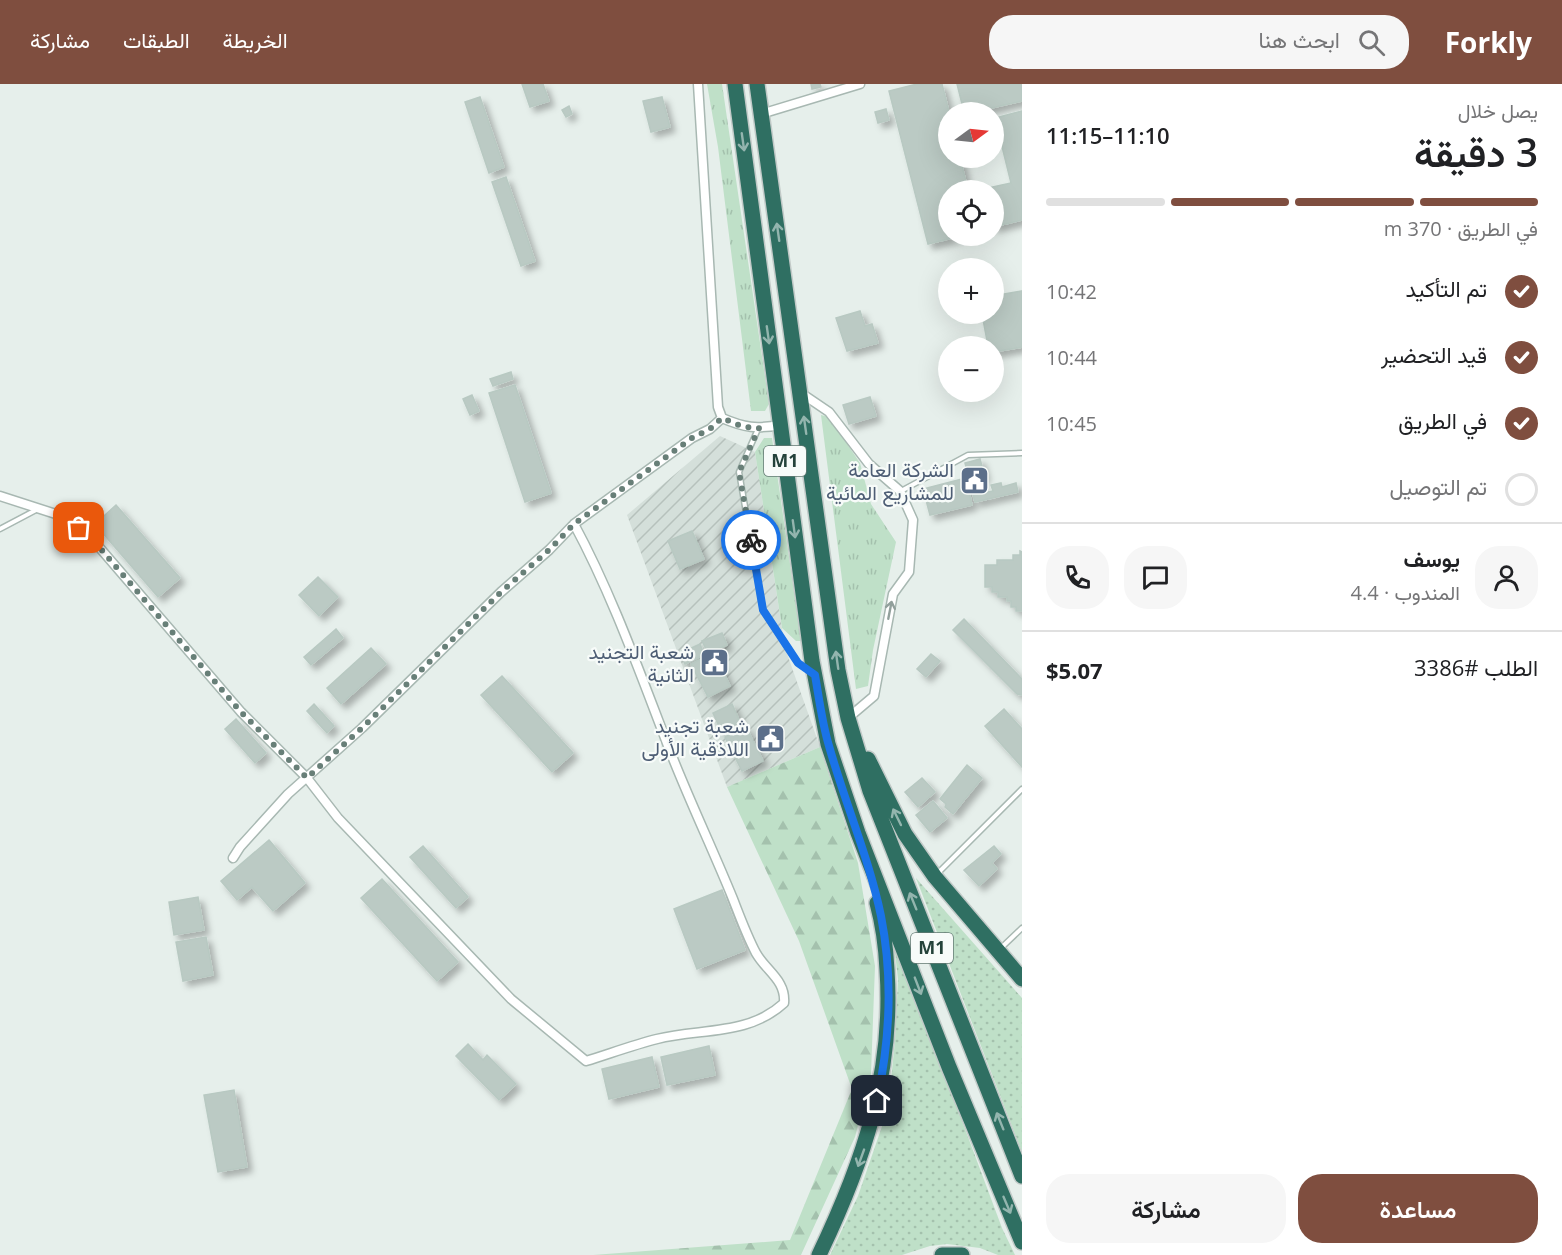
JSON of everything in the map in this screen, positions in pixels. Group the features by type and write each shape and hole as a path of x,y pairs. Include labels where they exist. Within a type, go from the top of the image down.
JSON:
{"highway":[{"name":"M1","path":"735,84 815,675 828,744 858,833 949,1067 1022,1242"},
{"name":"M1","path":"757,84 838,670 848,718 870,792 1022,1176"},
{"path":"848,718 905,834 935,876 1022,979"},
{"path":"819,1255 843,1205 863,1154 884,1068 888,1029 889,990 881,915 858,833"},
{"path":"942,1255 962,1255"}],"street":[{"path":"698,84 713,318 715,391 722,418"},
{"path":"761,114 860,84"},
{"path":"801,393 829,412 869,464 900,491 913,520 909,572 893,594 874,696 848,718"},
{"path":"722,418 743,427 759,428 781,425"},
{"path":"233,858 240,847 288,794 362,728 574,524 692,438 710,429 722,418"},
{"path":"0,496 65,517 93,540 241,712 307,778 338,818 511,999 586,1061 658,1038 736,1027 759,1021 784,1003 785,992 781,983 757,956 749,939 712,846 678,771 629,647 585,543 574,524"}],"lane":[{"path":"759,428 739,472 763,610 798,663 815,675"},
{"path":"900,491 968,454 1022,453"},
{"path":"0,529 40,508"},
{"path":"935,876 1022,789"},
{"path":"998,951 1022,927"}],"shaded area":[{"path":"720,436 755,452 785,648 820,747 727,787 627,515"}],"green space":[{"path":"707,84 722,84 769,404 765,411 751,411 718,147"},
{"path":"821,415 829,417 860,463 871,504 896,542 873,650 868,686 856,689"},
{"path":"764,438 772,438 801,641 796,641 782,628 755,452"},
{"path":"820,747 858,863 875,966 871,1074 855,1137 801,1255 593,1255 790,1240 852,1089 799,941 727,787"},
{"path":"916,878 1022,998 1022,1152"},
{"path":"893,936 1002,1228 1015,1255 998,1255 980,1248 947,1244 930,1246 902,1255 830,1255 858,1196 888,1109 898,979"}],"building":[{"path":"522,84 543,84 549,101 530,107"},
{"path":"811,84 820,84 821,87 812,89"},
{"path":"917,84 942,84 946,102 938,102 938,168 962,168 966,180 938,180 938,242 928,244 889,91"},
{"path":"957,84 1022,84 1022,101 1004,105 1004,102 962,102"},
{"path":"480,97 504,167 489,173 465,102"},
{"path":"662,97 670,127 651,132 643,101"},
{"path":"569,106 572,114 566,117 562,110"},
{"path":"886,109 889,120 878,123 875,112"},
{"path":"1022,111 1022,220 1004,224 1004,185 1011,183 1004,155 1004,116"},
{"path":"506,177 535,261 521,266 492,182"},
{"path":"1022,291 1022,347 1004,350 1004,336 986,336 984,324 1004,324 1004,294"},
{"path":"860,311 865,326 872,324 878,343 847,351 836,318"},
{"path":"511,372 513,379 493,386 490,379"},
{"path":"515,385 551,493 525,502 489,393"},
{"path":"472,395 479,411 470,415 463,399"},
{"path":"870,397 876,416 849,424 843,405"},
{"name":"الشركة العامة للمشاريع المائية","path":"980,459 985,477 979,478 983,493 993,491 991,485 1001,483 1002,487 1016,483 1018,492 975,502 965,463"},
{"path":"966,478 972,505 930,515 923,489"},
{"path":"116,505 180,578 158,597 95,524"},
{"path":"692,531 704,559 680,569 668,541"},
{"path":"1020,551 1022,552 1022,611 1016,611 1016,607 1011,607 1011,601 1007,601 1007,597 998,597 998,592 992,592 992,587 985,587 985,565 997,565 997,560 1013,560 1013,555 1020,555"},
{"path":"318,577 338,597 319,616 299,595"},
{"path":"964,619 1022,679 1022,695 1017,694 953,630"},
{"path":"336,629 343,638 311,665 304,657"},
{"path":"722,633 727,645 708,653 702,641"},
{"path":"700,644 704,655 685,664 680,653"},
{"path":"371,648 386,664 341,704 327,688"},
{"name":"شعبة التجنيد الثانية","path":"714,652 730,686 708,697 691,664"},
{"path":"931,654 940,661 926,677 917,669"},
{"path":"502,676 573,753 552,772 481,695"},
{"path":"314,704 334,726 327,733 307,711"},
{"path":"732,704 740,722 721,730 713,713"},
{"path":"1004,709 1022,729 1022,767 985,726"},
{"path":"236,719 266,753 255,763 225,729"},
{"path":"746,727 763,761 742,771 725,737"},
{"path":"967,765 982,778 953,814 940,799"},
{"path":"922,778 935,792 918,807 905,792"},
{"path":"933,801 947,818 930,832 916,815"},
{"path":"269,840 305,883 273,911 252,887 237,900 221,881"},
{"path":"423,846 468,897 456,908 410,857"},
{"path":"994,846 1001,854 992,863 997,869 979,886 964,870"},
{"path":"382,879 458,962 437,981 361,898"},
{"path":"722,890 745,950 697,969 674,909"},
{"path":"198,897 204,930 174,935 169,902"},
{"path":"206,937 213,975 183,981 176,942"},
{"path":"468,1044 483,1060 487,1055 516,1084 499,1100 456,1056"},
{"path":"709,1046 715,1075 667,1085 661,1057"},
{"path":"652,1057 659,1087 609,1099 602,1069"},
{"path":"234,1090 247,1167 218,1172 204,1095"}],"way so far":[{"path":"79,528 93,540 241,712 307,778 574,524 692,438 710,429 722,418 743,427 759,428 739,472 751,540"}],"place":[{"name":"الشركة العامة للمشاريع المائية","path":"975,481"},
{"name":"شعبة التجنيد الثانية","path":"715,663"},
{"name":"شعبة تجنيد اللاذقية الأولى","path":"770,738"}],"route":[{"path":"751,540 763,610 798,663 815,675 828,744 858,833 881,915 889,990 884,1068 877,1101"}]}
